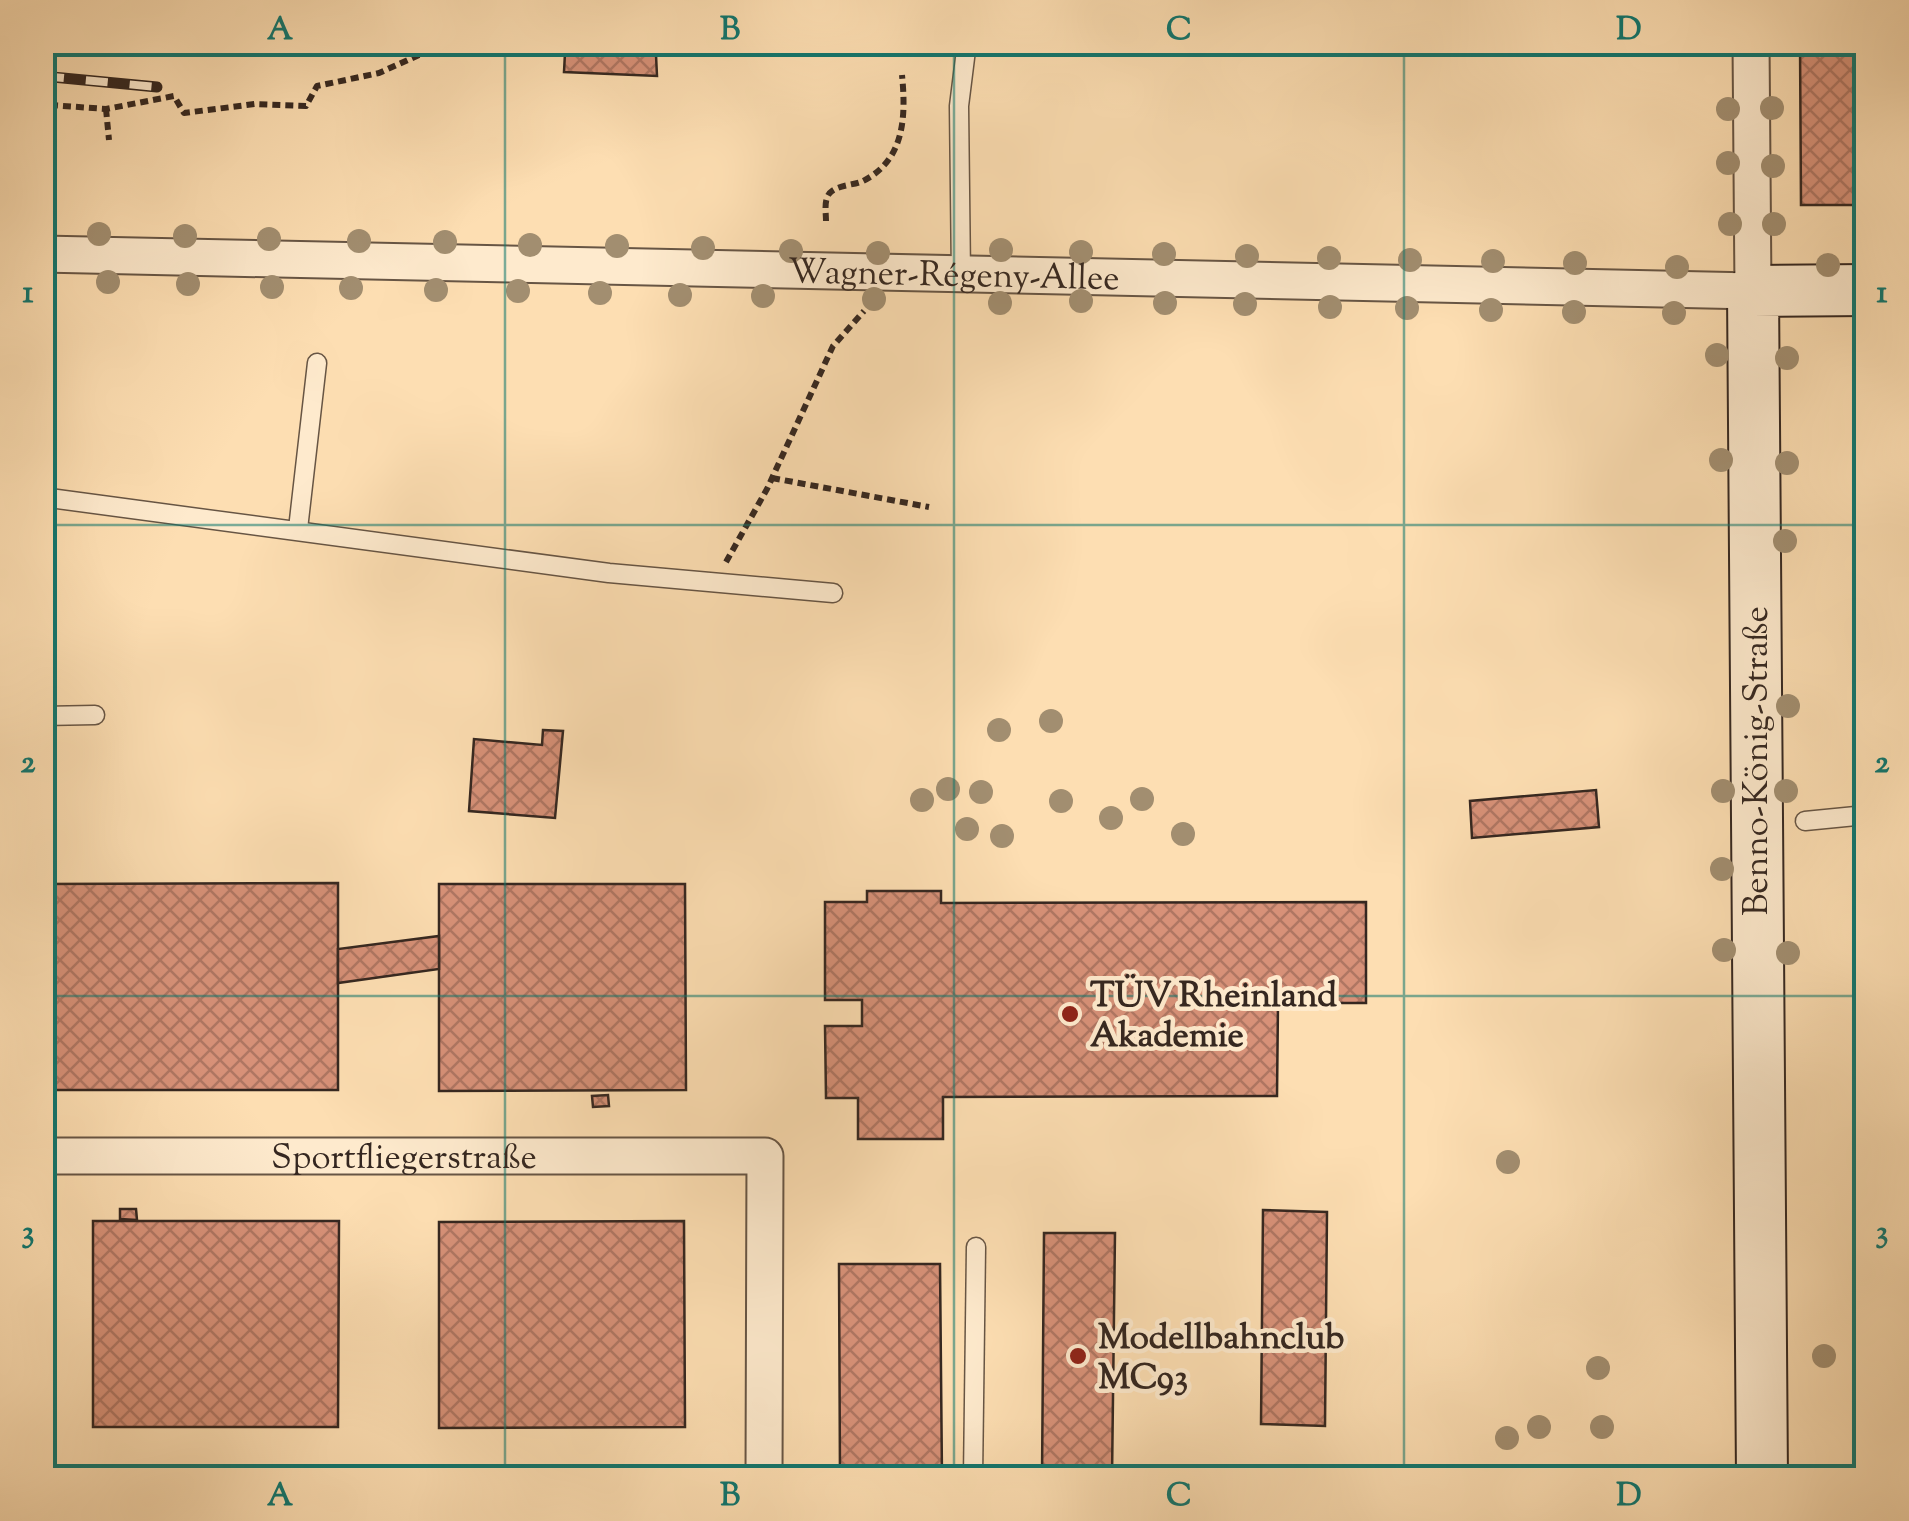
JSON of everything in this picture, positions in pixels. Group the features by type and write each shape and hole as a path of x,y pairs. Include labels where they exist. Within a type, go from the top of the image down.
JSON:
{"street":[{"name":"Benno-König-Straße","path":"1751,42 1762,1478"},
{"name":"Wagner-Régeny-Allee","path":"42,254 961,276 1866,290"},
{"name":"Sportfliegerstraße","path":"42,1156 765,1156 764,1478"}],"lane":[{"path":"961,276 959,106 967,42"},
{"path":"298,529 317,363"},
{"path":"42,498 712,584 833,594"},
{"path":"42,716 95,716"},
{"path":"1805,821 1866,815"},
{"path":"974,1478 976,1247"}],"path":[{"path":"50,77 54,88 46,108 106,109 174,96 184,113 255,104 306,106 316,86 379,74 419,56"},
{"path":"826,222 826,200 832,191 882,169 895,151 902,128 902,75"},
{"path":"106,109 109,140"},
{"path":"712,584 772,478 833,346 864,311"},
{"path":"772,478 930,507"}],"building":[{"path":"1800,42 1866,42 1866,205 1801,205"},
{"path":"565,53 656,55 657,76 564,72"},
{"path":"543,730 563,731 555,818 469,811 474,739 542,745"},
{"path":"1596,790 1599,827 1472,838 1470,801"},
{"path":"338,883 338,1090 42,1090 42,884"},
{"path":"439,884 685,884 686,1090 439,1091"},
{"name":"TÜV Rheinland Akademie","path":"867,891 941,891 941,903 1366,902 1366,1003 1278,1003 1277,1096 943,1097 943,1139 858,1139 858,1098 826,1098 825,1026 862,1026 862,1000 825,1000 825,902 867,902"},
{"path":"439,936 439,969 338,983 338,949"},
{"path":"608,1095 609,1106 593,1107 592,1096"},
{"path":"120,1209 136,1209 137,1220 120,1219"},
{"path":"1263,1210 1327,1212 1325,1426 1261,1424"},
{"path":"93,1221 339,1221 338,1427 93,1427"},
{"path":"684,1221 685,1427 439,1428 439,1222"},
{"name":"Modellbahnclub MC93","path":"1044,1233 1115,1233 1112,1478 1042,1478"},
{"path":"839,1264 940,1264 942,1478 840,1478"}],"railway":[{"path":"42,76 157,87"}],"place":[{"name":"TÜV Rheinland Akademie","path":"1070,1014"},
{"name":"Modellbahnclub MC93","path":"1078,1356"}]}
